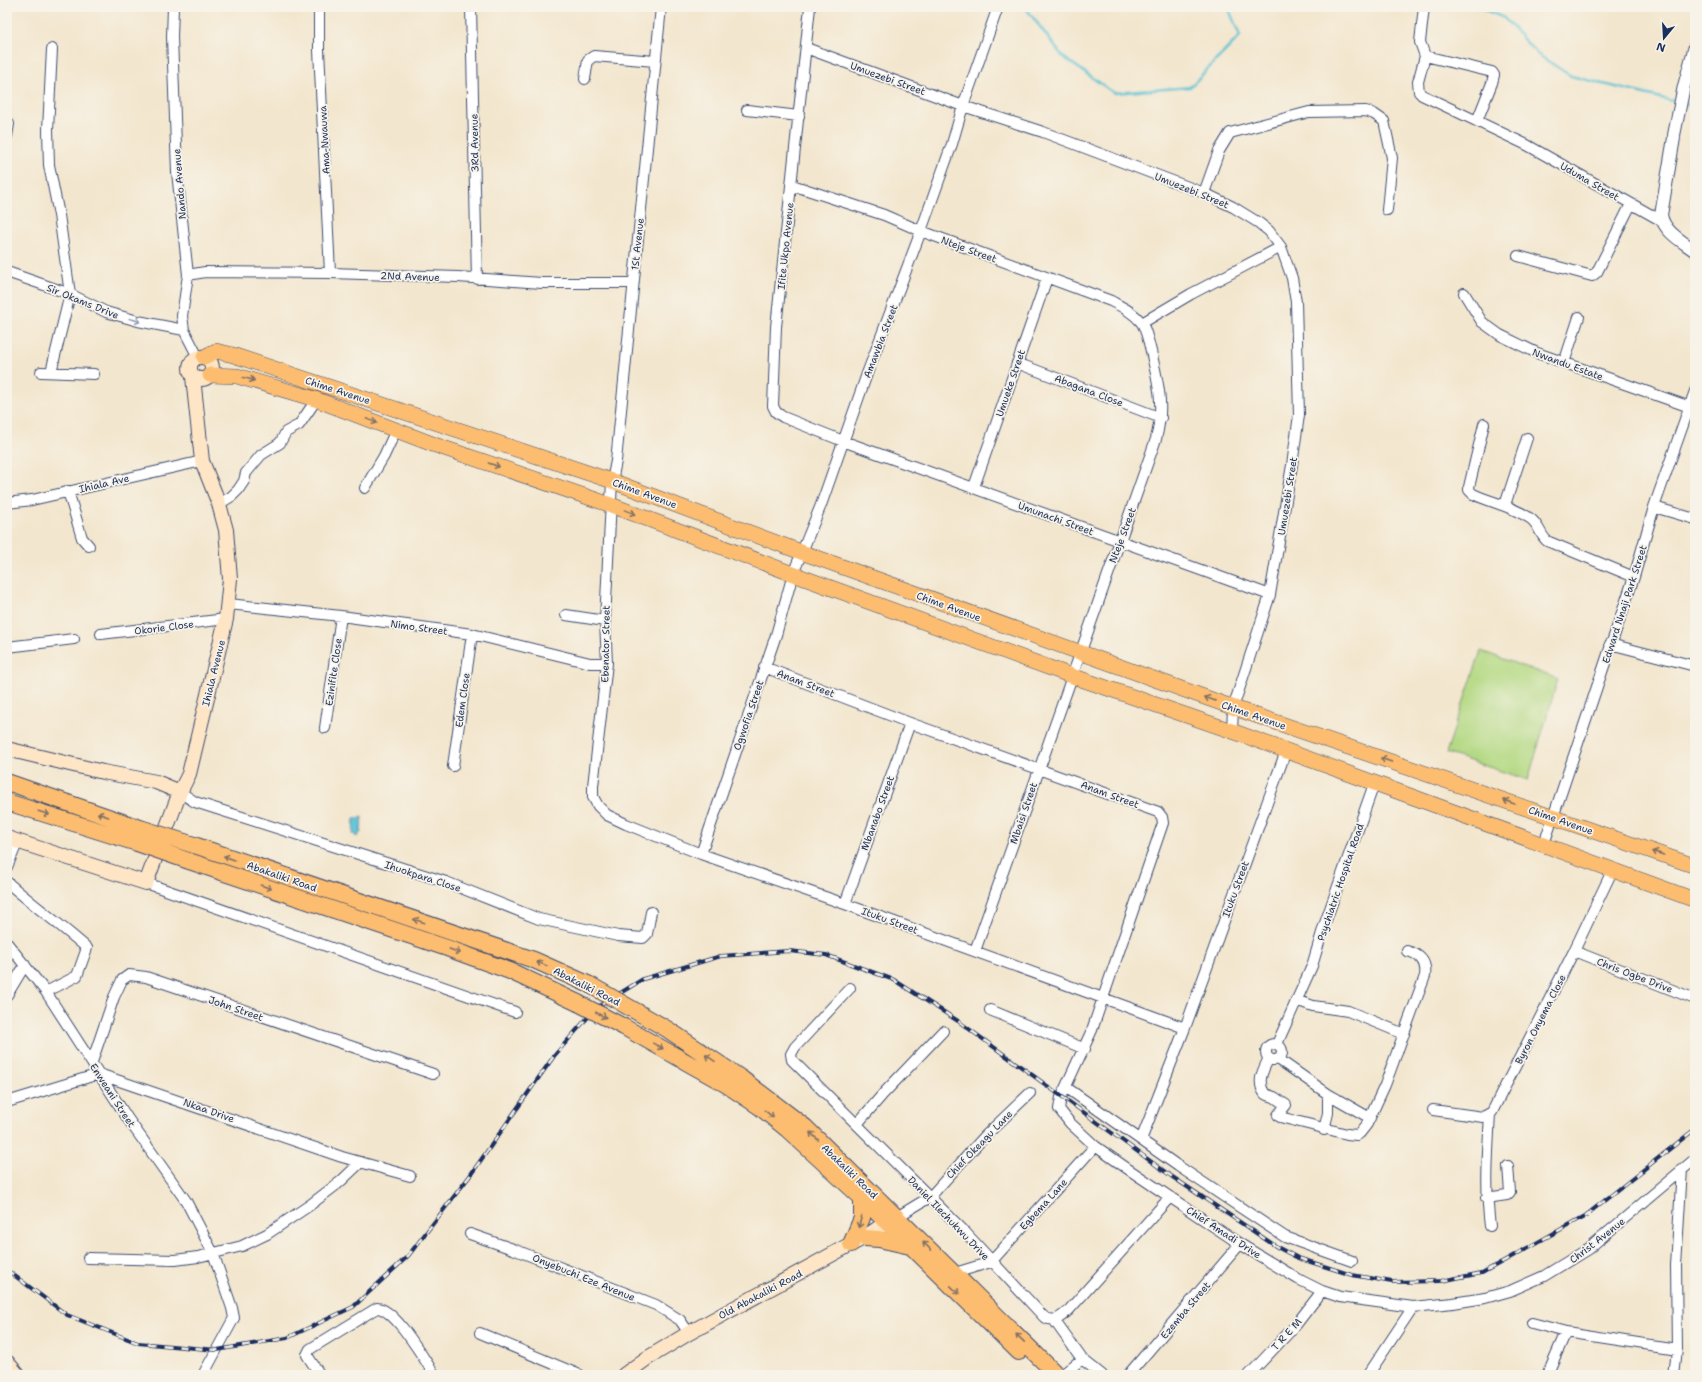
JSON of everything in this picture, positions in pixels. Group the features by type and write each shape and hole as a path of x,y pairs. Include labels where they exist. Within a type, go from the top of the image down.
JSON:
{"highway":[{"name":"Abakaliki Road","path":"7,782 138,835 189,861 448,948 510,971 578,1003 624,1027 727,1085 760,1107 807,1147 862,1198 892,1220 954,1273 1057,1375"},
{"name":"Abakaliki Road","path":"7,802 138,835 194,845 534,960 590,986 640,1013 667,1029 742,1079 815,1136 892,1220 910,1246 1043,1375"},
{"path":"862,1198 862,1218 858,1241 879,1239 910,1246"}],"main road":[{"name":"Chime Avenue","path":"201,357 216,351 233,355 612,481 801,552 1233,708 1695,866"},
{"path":"201,357 211,363 212,368 203,376 190,368 194,360 201,357"},
{"name":"Chime Avenue","path":"203,376 236,376 315,399 435,445 610,505 1072,676 1232,731 1374,784 1614,869 1695,900"},
{"name":"Ihiala Avenue","path":"146,883 180,792 189,774 229,604 229,557 226,530 219,504 202,461 196,412 203,376"},
{"path":"7,749 103,772 156,782 180,792"},
{"path":"12,840 146,883"},
{"name":"Old Abakaliki Road","path":"624,1375 646,1359 689,1333 858,1241 892,1220"},
{"path":"7,1362 18,1375"}],"street":[{"name":"Nando Avenue","path":"173,7 172,37 177,172 188,275 182,316 184,330 201,357"},
{"name":"Ama-Nwauwa","path":"319,7 319,50 330,273"},
{"name":"3Rd Avenue","path":"471,7 477,279"},
{"name":"1St Avenue","path":"612,481 616,461 661,7"},
{"name":"Ifite Ukpo Avenue","path":"810,7 776,327 773,406 776,412 783,417 843,441"},
{"name":"Amawbia Street","path":"793,574 821,505 843,441 921,231 952,144 962,106 998,7"},
{"name":"Uduma Street","path":"1424,7 1420,42 1425,56 1418,82 1419,92 1527,145 1662,221 1667,228 1695,251"},
{"path":"1662,221 1661,215 1666,173 1684,86 1695,46"},
{"name":"Umuezebi Street","path":"806,48 962,106 1043,132 1204,193 1233,207 1259,223 1269,231 1281,247 1292,278 1296,302 1299,415 1270,595 1233,708 1232,731"},
{"path":"52,49 48,130 49,165 59,215 70,294 46,372 94,374"},
{"path":"585,79 588,60 594,56 655,61"},
{"path":"1425,56 1492,72 1494,75 1492,83 1477,121"},
{"path":"746,110 799,116"},
{"path":"1204,193 1219,152 1230,133 1310,112 1366,111 1380,117 1387,130 1392,169 1386,210"},
{"path":"7,136 9,124"},
{"name":"Nteje Street","path":"792,185 884,215 921,231 1111,301 1123,307 1142,323 1146,334 1160,400 1161,418 1156,439 1121,542 1072,676"},
{"path":"1518,256 1592,276 1597,272 1631,204"},
{"path":"1142,323 1191,294 1281,247"},
{"name":"Sir Okams Drive","path":"7,272 70,294 106,312 138,321 184,330"},
{"name":"2Nd Avenue","path":"188,275 212,272 330,273 542,283 633,283"},
{"name":"Umueke Street","path":"974,487 1018,363 1046,278"},
{"name":"Nwandu Estate","path":"1464,293 1485,325 1537,354 1690,407"},
{"path":"1564,363 1579,317"},
{"name":"Abagana Close","path":"1018,363 1161,418"},
{"name":"Edward Nnaji Park Street","path":"1544,844 1610,644 1634,577 1654,508 1695,391"},
{"path":"219,504 235,493 244,481 246,473 261,455 280,443 286,432 299,425 315,399"},
{"path":"1484,424 1469,490 1479,497 1505,505 1531,519 1537,525 1544,538 1548,541 1634,577"},
{"path":"365,488 384,456 396,430"},
{"path":"1505,505 1527,438"},
{"name":"Umunachi Street","path":"843,441 1270,595"},
{"name":"Ihiala Ave","path":"7,503 32,500 202,461"},
{"name":"Ebenator Street","path":"598,806 593,797 593,786 607,663 605,621 612,481"},
{"path":"68,491 82,538 89,546"},
{"path":"1654,508 1695,519"},
{"name":"Ogwofia Street","path":"701,854 776,634 793,574"},
{"name":"Nimo Street","path":"229,604 341,616 472,634 590,663 607,663"},
{"path":"566,615 605,621"},
{"name":"Ezinifite Close","path":"325,728 341,616"},
{"name":"Okorie Close","path":"101,634 226,618"},
{"name":"Edem Close","path":"452,766 472,634"},
{"path":"7,647 74,639"},
{"path":"1610,644 1695,666"},
{"name":"Anam Street","path":"764,667 910,723 1133,802 1158,812 1162,817 1163,823 1085,1049 1061,1098 1059,1109"},
{"name":"Mbaisi Street","path":"975,951 1072,676"},
{"name":"Mbanabo Street","path":"845,904 910,723"},
{"name":"Ituku Street","path":"1141,1140 1185,1028 1286,751"},
{"name":"Psychiatric Hospital Road","path":"1296,1000 1306,980 1374,784"},
{"name":"Ihuokpara Close","path":"180,792 195,802 446,882 539,919 618,936 643,938 647,934 651,912"},
{"name":"Ituku Street","path":"598,806 607,815 626,824 701,854 845,904 1185,1028"},
{"path":"7,867 12,840"},
{"name":"Byron Onyema Close","path":"1490,1114 1508,1084 1614,869"},
{"path":"7,882 31,904 62,926 86,948 77,976 46,992"},
{"path":"146,883 515,1012"},
{"name":"Enweani Street","path":"7,943 46,992 128,1119 186,1201 213,1253 234,1318 203,1375"},
{"path":"1273,1059 1261,1076 1260,1084 1265,1094 1274,1097 1286,1105 1278,1115 1280,1117 1324,1130 1357,1135 1360,1133 1370,1118 1385,1085 1426,969 1421,958 1417,954 1407,951"},
{"name":"Chris Ogbe Drive","path":"1574,951 1695,998"},
{"path":"7,995 25,965"},
{"name":"John Street","path":"92,1062 114,998 122,980 129,974 146,977 433,1074"},
{"name":"Daniel Ilechukwu Drive","path":"850,988 795,1047 791,1057 964,1231 991,1262 1044,1317 1054,1320"},
{"path":"1370,1118 1328,1094 1273,1059 1266,1049 1270,1044 1277,1044 1296,1000 1313,1006 1348,1011 1404,1034"},
{"path":"990,1010 1085,1049"},
{"path":"858,1124 884,1093 943,1031"},
{"path":"7,1102 99,1074"},
{"name":"Nkaa Drive","path":"99,1074 361,1162 410,1176"},
{"path":"1066,1088 1285,1237 1352,1261"},
{"name":"Chief Okeagu Lane","path":"892,1220 930,1197 985,1136 1030,1093"},
{"path":"1324,1130 1328,1113 1328,1094"},
{"name":"Chief Amadi Drive","path":"1059,1109 1070,1123 1095,1146 1240,1244 1322,1291 1353,1300 1413,1307"},
{"path":"1433,1110 1483,1117 1490,1114 1486,1198 1490,1226"},
{"name":"Egbema Lane","path":"991,1262 1095,1146"},
{"name":"Christ Avenue","path":"1413,1307 1453,1304 1485,1298 1510,1291 1544,1276 1588,1249 1695,1159"},
{"path":"88,1258 175,1260 242,1246 267,1234 310,1205 340,1182 361,1162"},
{"path":"1486,1198 1507,1195 1510,1192 1508,1166"},
{"path":"1674,1375 1677,1349 1676,1265 1682,1169"},
{"path":"1102,1375 1082,1360 1054,1320 1059,1319 1069,1310 1170,1197"},
{"name":"Onyebuchi Eze Avenue","path":"470,1234 513,1249 656,1305 680,1320 689,1333"},
{"name":"Ezemba Street","path":"1128,1375 1240,1244"},
{"path":"954,1273 991,1262"},
{"name":"T R E M","path":"1249,1375 1295,1326 1322,1291"},
{"path":"1371,1374 1413,1307"},
{"path":"320,1375 308,1358 307,1355 310,1349 377,1308 385,1311 400,1325 436,1375"},
{"path":"1532,1323 1566,1332 1677,1349"},
{"path":"1547,1375 1566,1332"},
{"path":"480,1333 580,1375"},
{"path":"1062,1375 1082,1360"}],"green space":[{"path":"1481,651 1558,679 1528,780 1446,753"}],"water":[{"path":"362,817 361,832 357,837 353,834 354,818"}],"waterway":[{"path":"1025,7 1063,57 1114,93 1190,87 1240,36 1228,7"},
{"path":"1479,7 1504,18 1537,54 1571,76 1677,102"},
{"path":"1684,104 1695,107"}],"railway":[{"path":"7,1270 67,1315 138,1343 217,1350 287,1338 353,1307 408,1256 469,1177 554,1056 596,1008 643,979 721,956 789,951 826,955 894,980 958,1021 1171,1176 1277,1247 1298,1258 1352,1275 1392,1282 1441,1281 1482,1273 1585,1216 1695,1129"}]}
